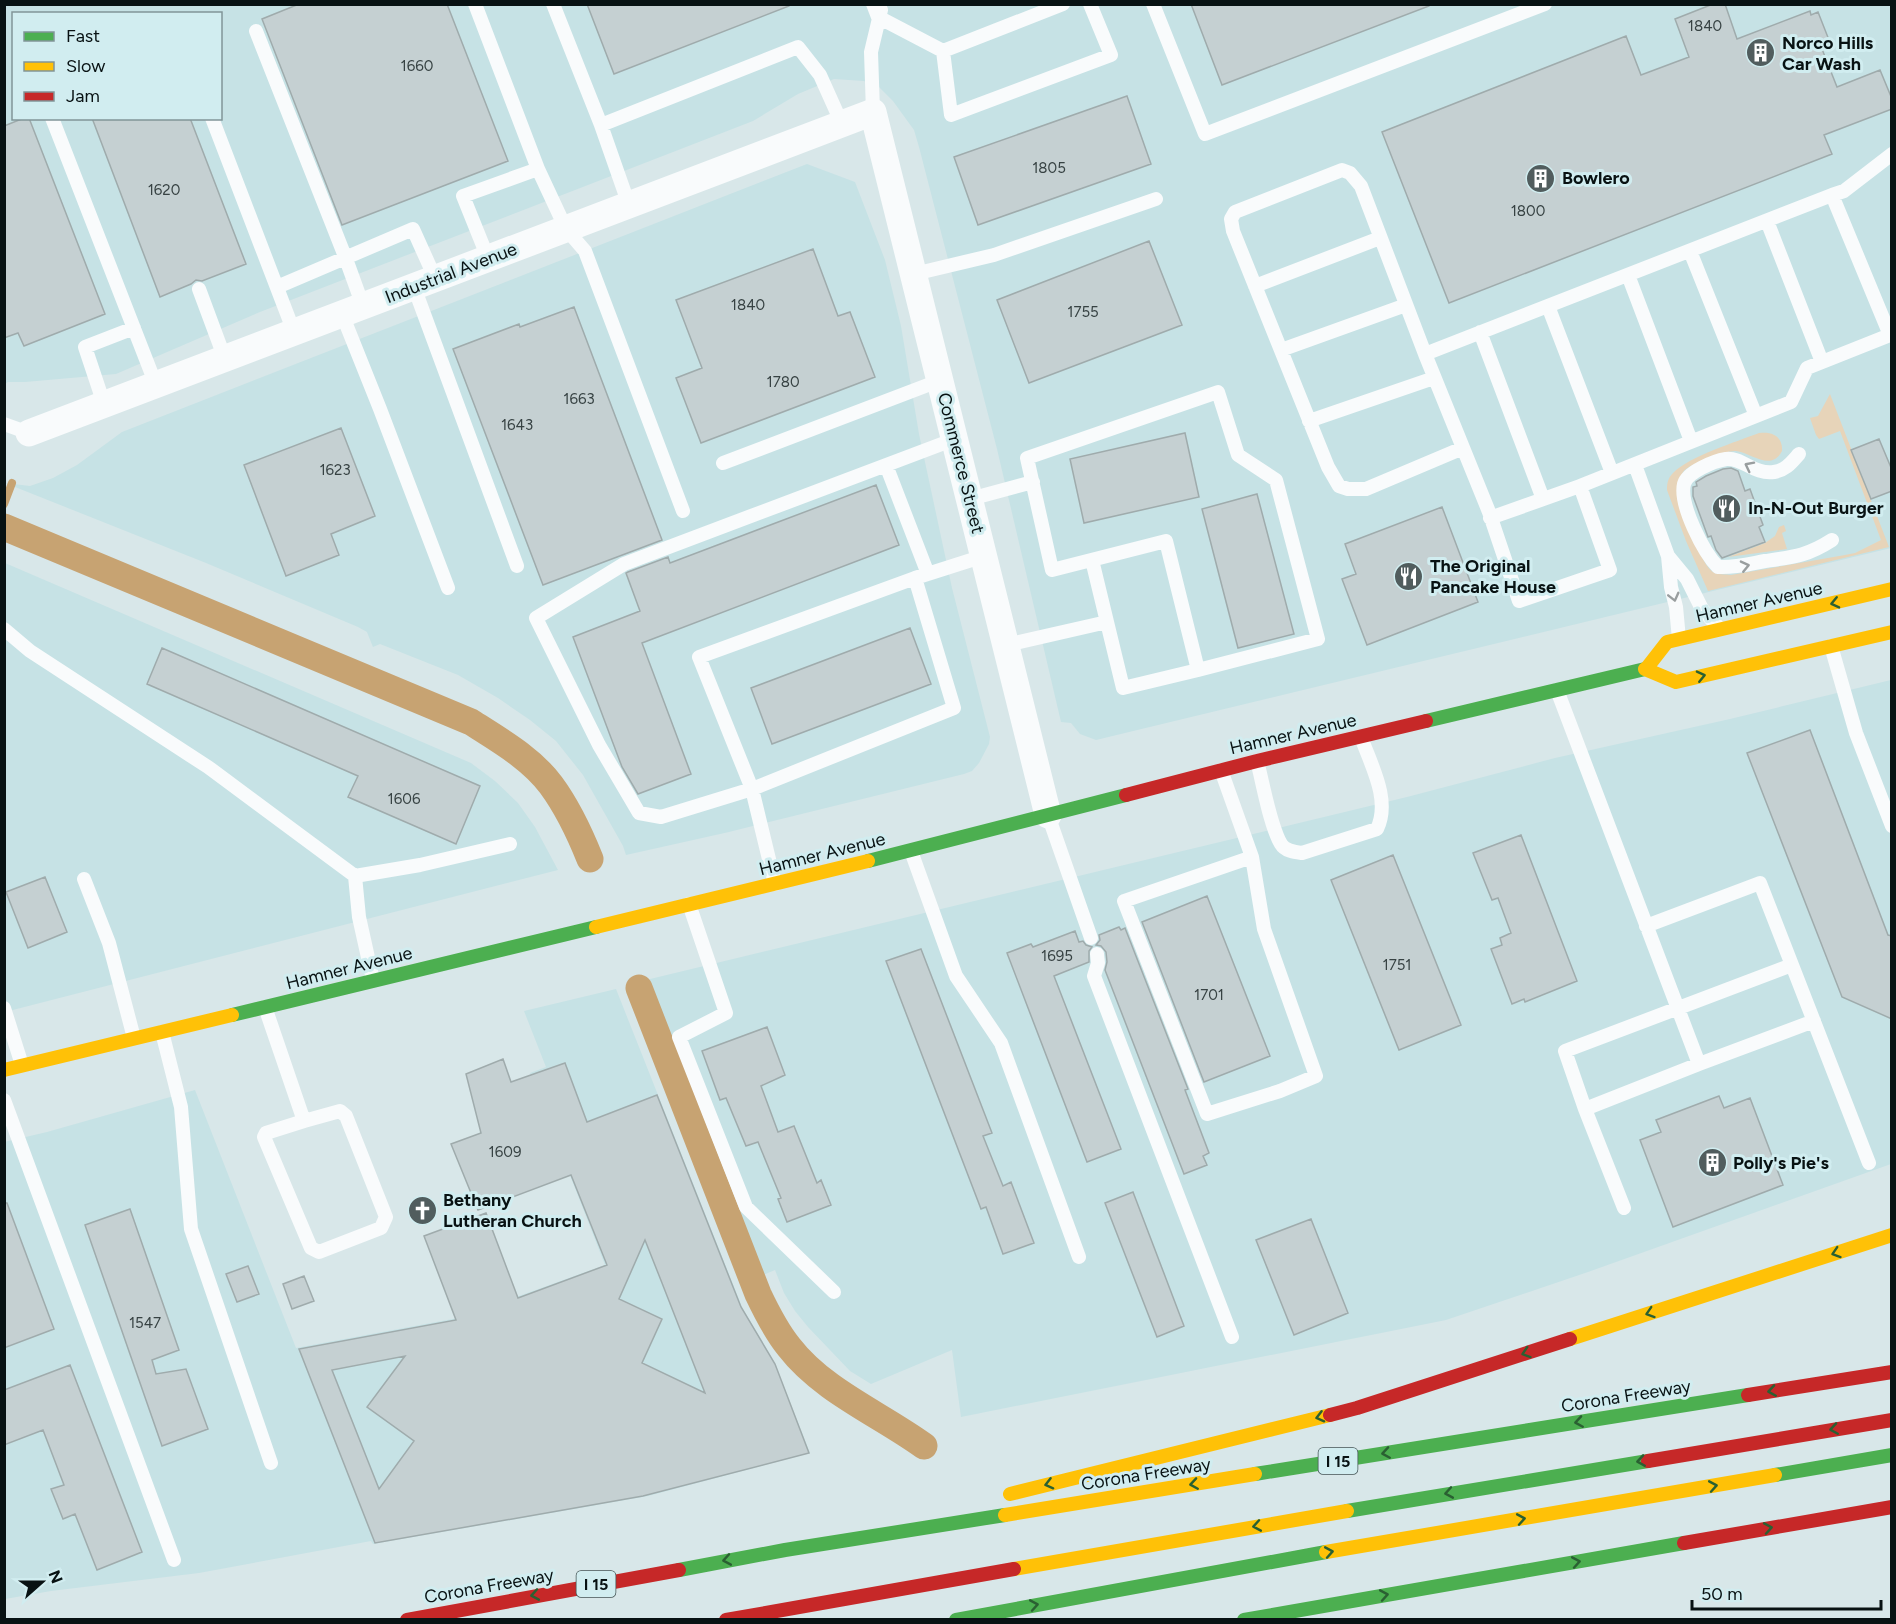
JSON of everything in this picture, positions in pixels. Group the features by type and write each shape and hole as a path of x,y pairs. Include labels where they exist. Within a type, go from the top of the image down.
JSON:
{"main road":[{"name":"Hamner Avenue","path":"4,1070 911,851 1257,761 1646,669 1667,642 1892,589"},
{"path":"1646,669 1676,682 1892,632"},
{"path":"1002,1496 1358,1408 1892,1235"},
{"name":"Corona Freeway","path":"407,1620 785,1550 1892,1372"},
{"path":"726,1620 1287,1521 1892,1420"},
{"path":"956,1620 1256,1564 1892,1455"},
{"path":"1244,1620 1892,1507"},
{"path":"785,1550 934,1513"}],"street":[{"name":"Industrial Avenue","path":"29,433 873,112"},
{"name":"Commerce Street","path":"873,112 1048,815"}],"lane":[{"path":"475,4 538,169 566,229 585,251 683,511"},
{"path":"553,4 602,125 629,205"},
{"path":"943,51 1063,4"},
{"path":"943,51 951,115 1111,55 1090,4"},
{"path":"1153,4 1205,134 1545,4"},
{"path":"873,112 871,52 878,9 943,51"},
{"path":"256,32 346,259 352,310 380,409 448,588"},
{"path":"602,125 798,47 820,75 842,124"},
{"path":"53,120 156,385"},
{"path":"213,120 294,332"},
{"path":"1425,354 1844,191 1892,154"},
{"path":"488,258 463,196 538,169"},
{"path":"1462,448 1366,489 1348,489 1339,486 1328,467 1233,231 1231,219 1235,212 1342,170 1350,173 1361,186 1490,518 1519,601 1611,570 1580,486"},
{"path":"1490,518 1635,465 1791,402 1807,368 1890,335 1832,195"},
{"path":"914,274 994,255 1156,199"},
{"path":"1767,220 1822,362"},
{"path":"277,287 413,229 424,282 517,566"},
{"path":"1255,286 1380,238"},
{"path":"1690,251 1756,416"},
{"path":"1628,275 1691,441"},
{"path":"199,289 225,358"},
{"path":"1281,350 1406,305"},
{"path":"1548,306 1612,473"},
{"path":"104,405 85,346 134,328"},
{"path":"1480,332 1543,499"},
{"path":"1310,421 1434,378"},
{"path":"723,463 941,380"},
{"path":"1092,560 1123,688 1198,670 1318,639 1276,480 1238,455 1218,392 1027,458 1052,570 1166,541 1198,670"},
{"path":"4,424 29,433"},
{"path":"886,465 922,576 954,708 752,789 661,817 639,813 599,745 536,618 624,564 886,465 955,439"},
{"path":"1799,454 1787,468 1773,472 1756,471 1742,462 1728,459 1710,464 1692,473 1684,482 1683,496 1699,540 1710,559 1718,567 1734,568 1808,554 1832,540"},
{"path":"1635,465 1668,556 1679,639"},
{"path":"970,499 1033,482"},
{"path":"775,884 752,789 699,657 922,576 984,556"},
{"path":"1668,556 1687,579 1702,609 1720,630"},
{"path":"1006,645 1107,622"},
{"path":"4,629 30,651 208,766 354,876 359,916 373,980"},
{"path":"1831,646 1857,733 1892,826"},
{"path":"1557,690 1699,1064"},
{"path":"1257,761 1273,823 1282,846 1291,852 1302,854 1377,829 1382,819 1382,796 1361,737"},
{"path":"1221,770 1252,857 1264,929 1316,1076 1280,1091 1207,1114 1124,901 1252,857"},
{"path":"1048,815 1091,938"},
{"path":"354,876 420,865 510,844"},
{"path":"911,851 956,976 1000,1043 1079,1257"},
{"path":"84,879 109,943 134,1038"},
{"path":"1646,926 1760,883 1869,1163"},
{"path":"689,904 726,1013 679,1037 746,1206 834,1292"},
{"path":"1097,954 1098,963 1094,976 1232,1337"},
{"path":"1624,1208 1564,1051 1792,965"},
{"path":"265,1007 304,1120"},
{"path":"4,1008 22,1065"},
{"path":"1586,1109 1814,1021"},
{"path":"162,1032 181,1107 191,1229 271,1463"},
{"path":"4,1100 174,1560"},
{"path":"340,1111 346,1116 386,1217 381,1228 319,1252 311,1248 264,1137 266,1133 304,1120 340,1111"}],"shaded area":[{"path":"5,5 1891,5 1891,548 1096,740 1080,734 1071,723 1061,722 997,449 914,130 893,101 878,86 864,81 834,79 798,94 753,121 260,312 116,374 5,384"},
{"path":"807,164 855,182 885,260 901,326 919,434 952,588 990,737 989,744 979,763 972,771 729,832 626,855 583,775 556,741 498,698 458,675 380,644 373,647 367,632 358,627 206,563 5,483 30,486 53,478 77,465 122,432"},
{"path":"1830,394 1889,547 1708,591 1667,490 1668,481 1673,473 1690,461 1759,433 1773,434 1779,439 1782,451 1778,457 1767,461 1742,452 1725,453 1690,466 1680,478 1678,485 1692,532 1702,557 1713,572 1731,575 1845,555 1855,553 1881,540 1840,431 1819,439 1810,418 1818,416"},
{"path":"1784,525 1786,531 1782,533 1787,549 1728,557 1765,543 1775,536 1779,527"},
{"path":"5,563 471,763 495,781 518,803 535,827 558,870 5,1012"},
{"path":"1891,680 1891,1164 1446,1320 961,1417 952,1350 871,1384 850,1371 808,1327 784,1293 775,1270 761,1276 646,980 1407,797 1555,758"},
{"path":"616,989 742,1307 775,1364 810,1453 648,1496 373,1544 371,1541 199,1573 51,1591 5,1599 4,1142 195,1090 296,1348 458,1318 605,1265 530,1073 546,1067 524,1011"}],"building":[{"path":"299,4 447,4 508,161 342,225 262,19"},
{"path":"587,4 789,4 789,6 614,74"},
{"path":"1191,4 1429,4 1429,6 1222,85"},
{"name":"Bowlero","path":"1713,4 1725,4 1737,39 1810,11 1811,15 1818,12 1829,40 1820,44 1837,87 1880,70 1892,99 1892,109 1824,135 1832,154 1449,303 1382,132 1626,36 1641,75 1689,57 1675,19"},
{"path":"1127,96 1151,164 978,225 954,157"},
{"path":"19,120 30,120 105,314 24,346 18,333 4,338 4,126"},
{"path":"93,120 191,120 246,264 202,281 196,280 160,297"},
{"path":"1149,241 1182,325 1029,383 997,300"},
{"path":"813,249 838,316 850,312 875,377 701,443 676,378 702,368 676,300"},
{"path":"574,307 662,540 543,585 453,349 519,324 520,327"},
{"path":"341,428 375,516 331,534 339,555 286,576 244,465"},
{"path":"1185,433 1199,497 1084,523 1070,459"},
{"path":"1879,439 1892,470 1892,491 1871,499 1851,450"},
{"name":"In-N-Out Burger","path":"1731,468 1738,471 1745,491 1750,489 1763,525 1759,527 1765,542 1722,558 1711,536 1708,537 1693,496 1693,487 1697,486 1696,482 1706,476"},
{"path":"876,485 899,545 642,643 691,774 638,794 622,767 573,637 640,611 626,573 668,557 670,563"},
{"path":"1257,494 1294,634 1238,648 1202,509"},
{"name":"The Original Pancake House","path":"1442,507 1478,602 1367,645 1342,579 1356,574 1345,544"},
{"path":"910,628 931,684 772,744 751,688"},
{"path":"162,648 480,786 456,844 348,797 358,776 147,684"},
{"path":"1810,730 1888,935 1892,936 1892,1019 1842,997 1747,753"},
{"path":"1521,835 1577,981 1525,1002 1524,999 1512,1004 1491,949 1502,945 1500,938 1511,933 1498,898 1492,900 1473,853"},
{"path":"1393,855 1461,1025 1399,1050 1331,880"},
{"path":"45,877 67,932 28,948 6,892"},
{"path":"1207,896 1270,1056 1204,1082 1142,922"},
{"path":"1119,927 1121,930 1125,928 1188,1089 1185,1090 1209,1153 1203,1156 1207,1165 1184,1174 1105,970 1106,952 1101,946 1096,945 1100,940 1099,935"},
{"path":"1075,931 1079,942 1083,941 1092,947 1089,951 1089,962 1054,976 1121,1149 1087,1162 1007,953 1031,944 1033,947"},
{"path":"921,949 992,1133 983,1136 1003,1186 1011,1182 1034,1243 1003,1254 986,1207 981,1209 886,961"},
{"path":"767,1027 785,1075 761,1086 778,1132 794,1126 817,1183 821,1180 831,1205 787,1222 778,1199 781,1198 758,1142 746,1146 726,1098 720,1100 702,1051"},
{"path":"503,1059 511,1082 565,1063 587,1122 657,1095 741,1307 775,1364 809,1453 643,1496 375,1543 299,1349 456,1320 424,1236 486,1213 518,1298 607,1265 571,1175 478,1210 451,1144 481,1133 466,1074","holes":["645,1240 662,1283 705,1393 642,1363 662,1319 619,1299","405,1356 367,1407 414,1441 379,1489 332,1370"]},
{"name":"Polly's Pie's","path":"1719,1096 1724,1108 1750,1098 1783,1185 1673,1227 1640,1140 1661,1132 1656,1120"},
{"path":"1133,1192 1184,1326 1157,1337 1105,1203"},
{"path":"4,1203 7,1203 54,1329 4,1348"},
{"path":"130,1209 179,1350 152,1360 156,1374 186,1369 208,1429 162,1446 85,1225"},
{"path":"1311,1219 1348,1313 1294,1335 1256,1240"},
{"path":"248,1266 259,1294 237,1302 226,1274"},
{"path":"304,1276 314,1301 292,1309 283,1284"},
{"path":"70,1365 142,1552 97,1570 75,1514 63,1519 51,1489 64,1485 43,1430 4,1445 4,1390"}],"waterway":[{"path":"4,504 12,483"},
{"path":"4,527 471,722 514,750 543,775 568,812 590,859"},
{"path":"639,988 758,1294 776,1328 789,1347 818,1377 924,1446"}],"traffic: fast":[{"path":"1426,721 1645,669"},
{"path":"868,861 1126,795"},
{"path":"232,1015 596,927"},
{"path":"1255,1474 1748,1395"},
{"path":"1775,1475 1892,1455"},
{"path":"1347,1511 1648,1461"},
{"path":"679,1570 785,1550 1005,1515"},
{"path":"1244,1620 1684,1543"},
{"path":"956,1620 1326,1552"}],"traffic: slow":[{"path":"1646,669 1667,642 1892,589"},
{"path":"1645,669 1676,682 1892,632"},
{"path":"596,927 868,861"},
{"path":"4,1070 232,1015"},
{"path":"1570,1339 1892,1235"},
{"path":"1010,1494 1330,1415"},
{"path":"1005,1515 1255,1474"},
{"path":"1326,1552 1775,1475"},
{"path":"1014,1569 1347,1511"}],"traffic: jam":[{"path":"1126,795 1426,721"},
{"path":"1330,1415 1570,1339"},
{"path":"1748,1395 1892,1372"},
{"path":"1648,1461 1892,1420"},
{"path":"1684,1543 1892,1507"},
{"path":"726,1620 1014,1569"},
{"path":"407,1620 679,1570"}],"place":[{"name":"Norco Hills Car Wash","path":"1761,53"},
{"name":"Bowlero","path":"1541,178"},
{"name":"In-N-Out Burger","path":"1727,508"},
{"name":"The Original Pancake House","path":"1409,576"},
{"name":"Polly's Pie's","path":"1712,1163"},
{"name":"Bethany Lutheran Church","path":"422,1210"}]}
